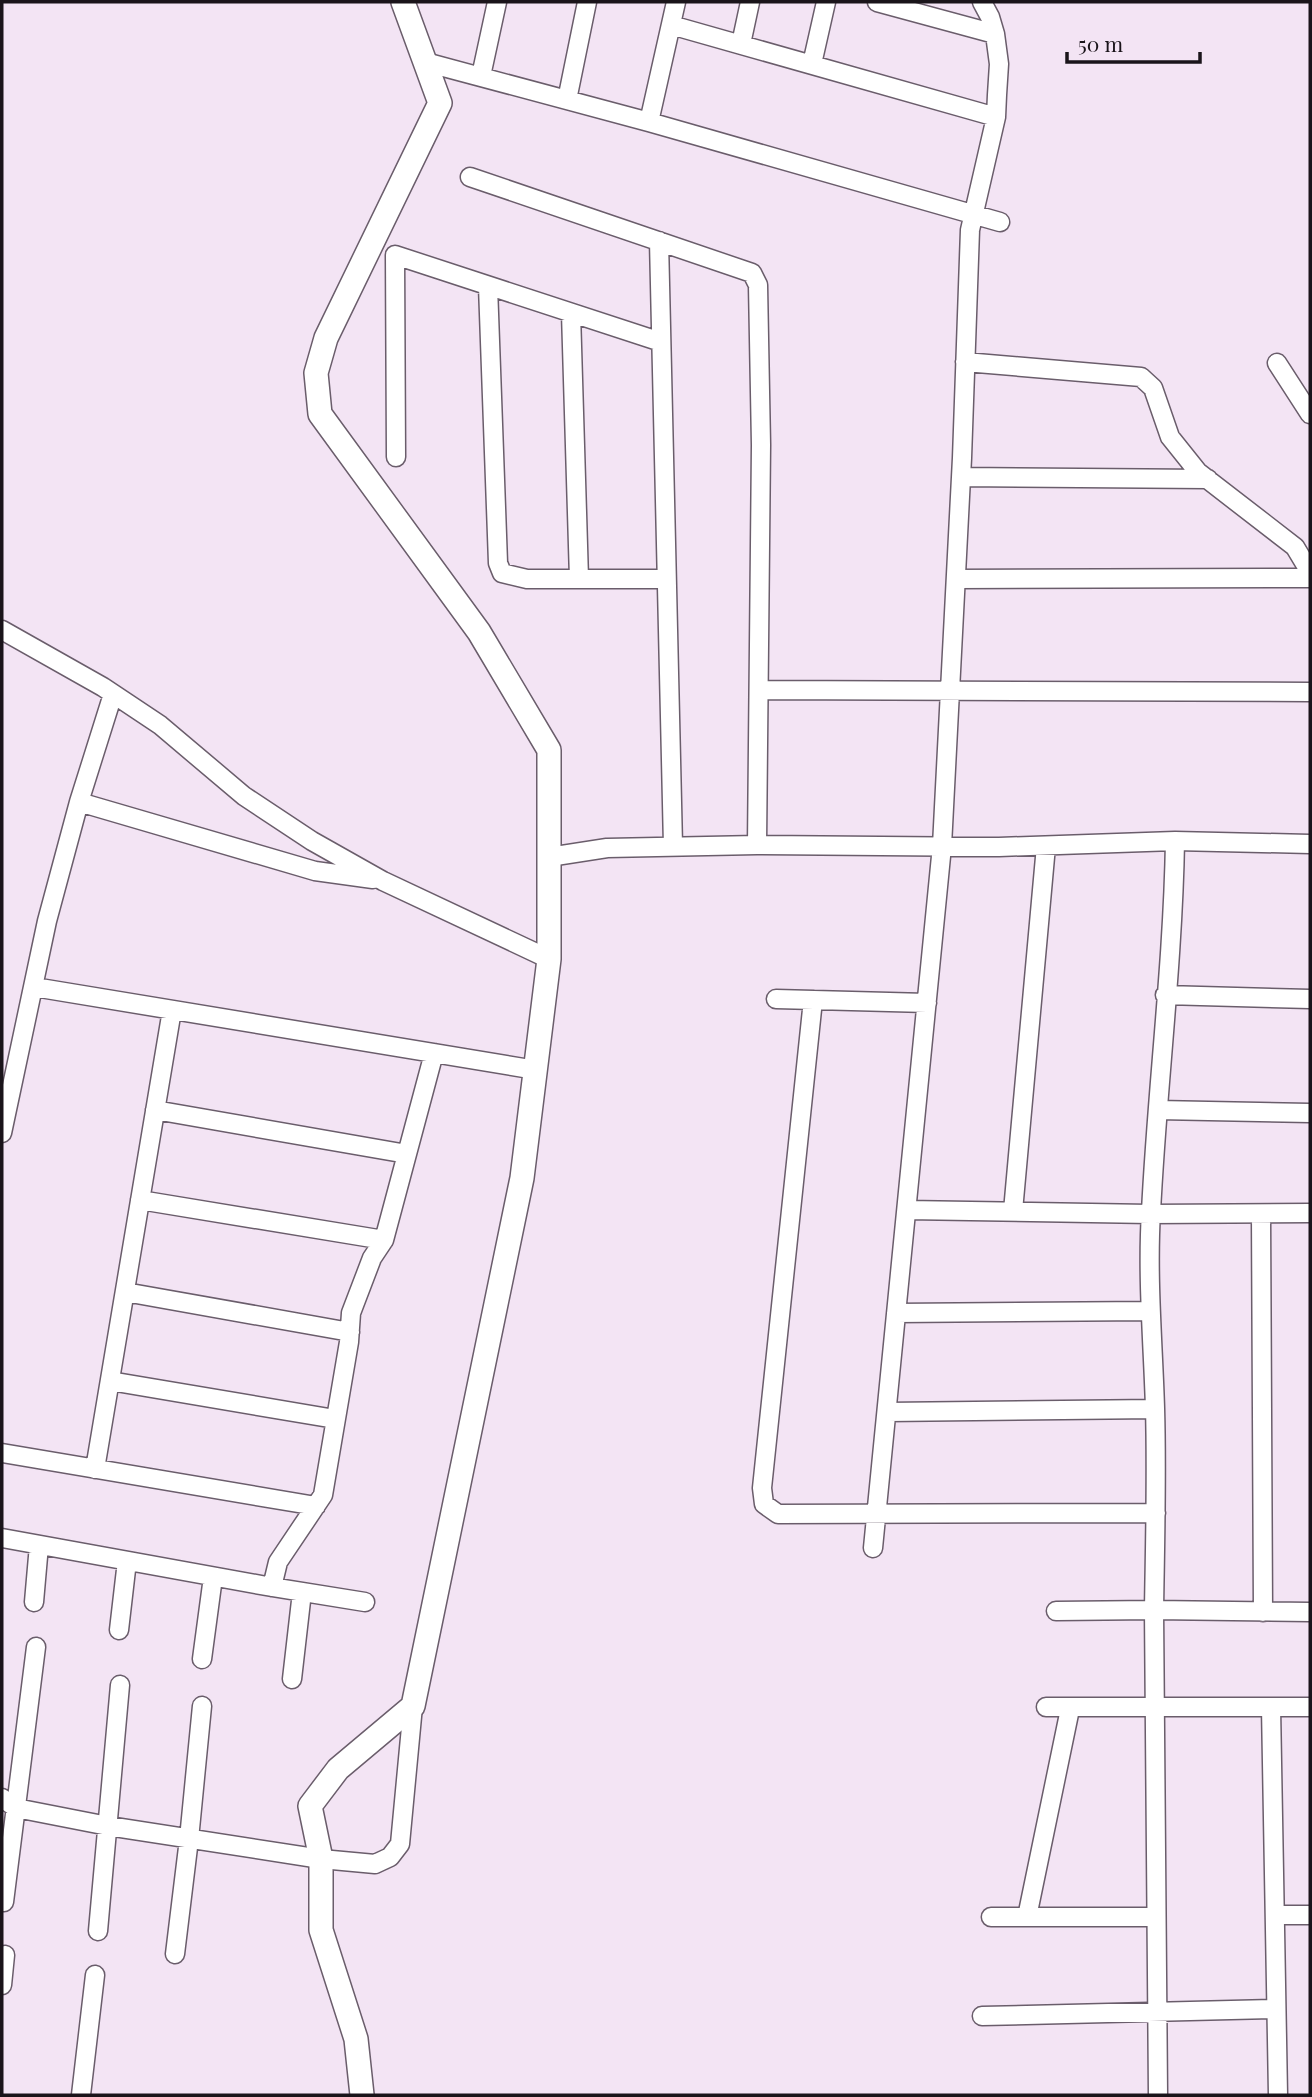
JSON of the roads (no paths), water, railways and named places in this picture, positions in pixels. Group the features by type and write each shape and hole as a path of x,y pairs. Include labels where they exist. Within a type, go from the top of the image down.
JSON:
{"main road":[{"path":"362,2095 356,2039 321,1930 321,1859 310,1806 338,1769 413,1706 522,1178 549,959 549,750 479,632 320,414 316,373 326,338 440,103 403,2"}],"street":[{"path":"481,76 497,2"},
{"path":"567,100 587,2"},
{"path":"649,122 676,2"},
{"path":"740,44 750,2"},
{"path":"812,64 826,2"},
{"path":"877,2 898,5 995,34"},
{"path":"873,1548 942,846 961,477 970,230 976,215 996,117 999,64 995,34 990,16 982,2"},
{"path":"671,25 996,117"},
{"path":"425,62 649,122 1000,222"},
{"path":"470,177 752,273 758,285 761,432 757,845"},
{"path":"659,241 673,846"},
{"path":"396,457 394,256 661,342"},
{"path":"488,286 498,563 502,573 513,577 666,579"},
{"path":"571,313 579,579"},
{"path":"965,362 1140,377 1153,388 1170,437 1198,472 1295,547 1310,572"},
{"path":"1277,363 1310,414"},
{"path":"961,477 1208,479"},
{"path":"956,579 1310,578"},
{"path":"2,630 113,694 160,725 244,796 312,841 383,881 549,959"},
{"path":"759,690 1310,692"},
{"path":"2,1133 47,920 79,802 113,694"},
{"path":"79,802 315,872 383,881"},
{"path":"549,857 607,848 673,846 1046,846 1175,841 1310,844"},
{"path":"1158,2095 1154,1610 1156,1513 1150,1214 1174,900 1175,841"},
{"path":"1013,1211 1046,846"},
{"path":"34,987 536,1070"},
{"path":"1165,995 1310,999"},
{"path":"776,999 927,1003"},
{"path":"813,1000 762,1488 764,1504 778,1514 1156,1513"},
{"path":"96,1469 172,1010"},
{"path":"272,1587 278,1562 323,1495 351,1313 362,1282 384,1240 434,1053"},
{"path":"155,1110 407,1154"},
{"path":"1158,1110 1310,1113"},
{"path":"140,1200 384,1240"},
{"path":"907,1210 1150,1214 1310,1213"},
{"path":"1261,1214 1264,1612"},
{"path":"125,1292 350,1332"},
{"path":"897,1313 1150,1311"},
{"path":"110,1381 335,1419"},
{"path":"887,1412 1155,1409"},
{"path":"2,1453 316,1506"},
{"path":"2,1538 365,1602"},
{"path":"34,1602 39,1545"},
{"path":"119,1630 127,1561"},
{"path":"202,1659 214,1577"},
{"path":"292,1679 302,1592"},
{"path":"1056,1611 1310,1612"},
{"path":"4,1902 7,1806 36,1647"},
{"path":"98,1931 120,1685"},
{"path":"175,1954 202,1706"},
{"path":"7,1806 189,1839 321,1859 374,1864 384,1861 396,1852 400,1844 413,1706"},
{"path":"1046,1707 1310,1707"},
{"path":"1271,1707 1278,2095"},
{"path":"1027,1917 1070,1709"},
{"path":"1275,1915 1310,1915"},
{"path":"991,1917 1156,1917"},
{"path":"2,1985 5,1955"},
{"path":"81,2095 95,1975"},
{"path":"982,2016 1276,2009"}]}
